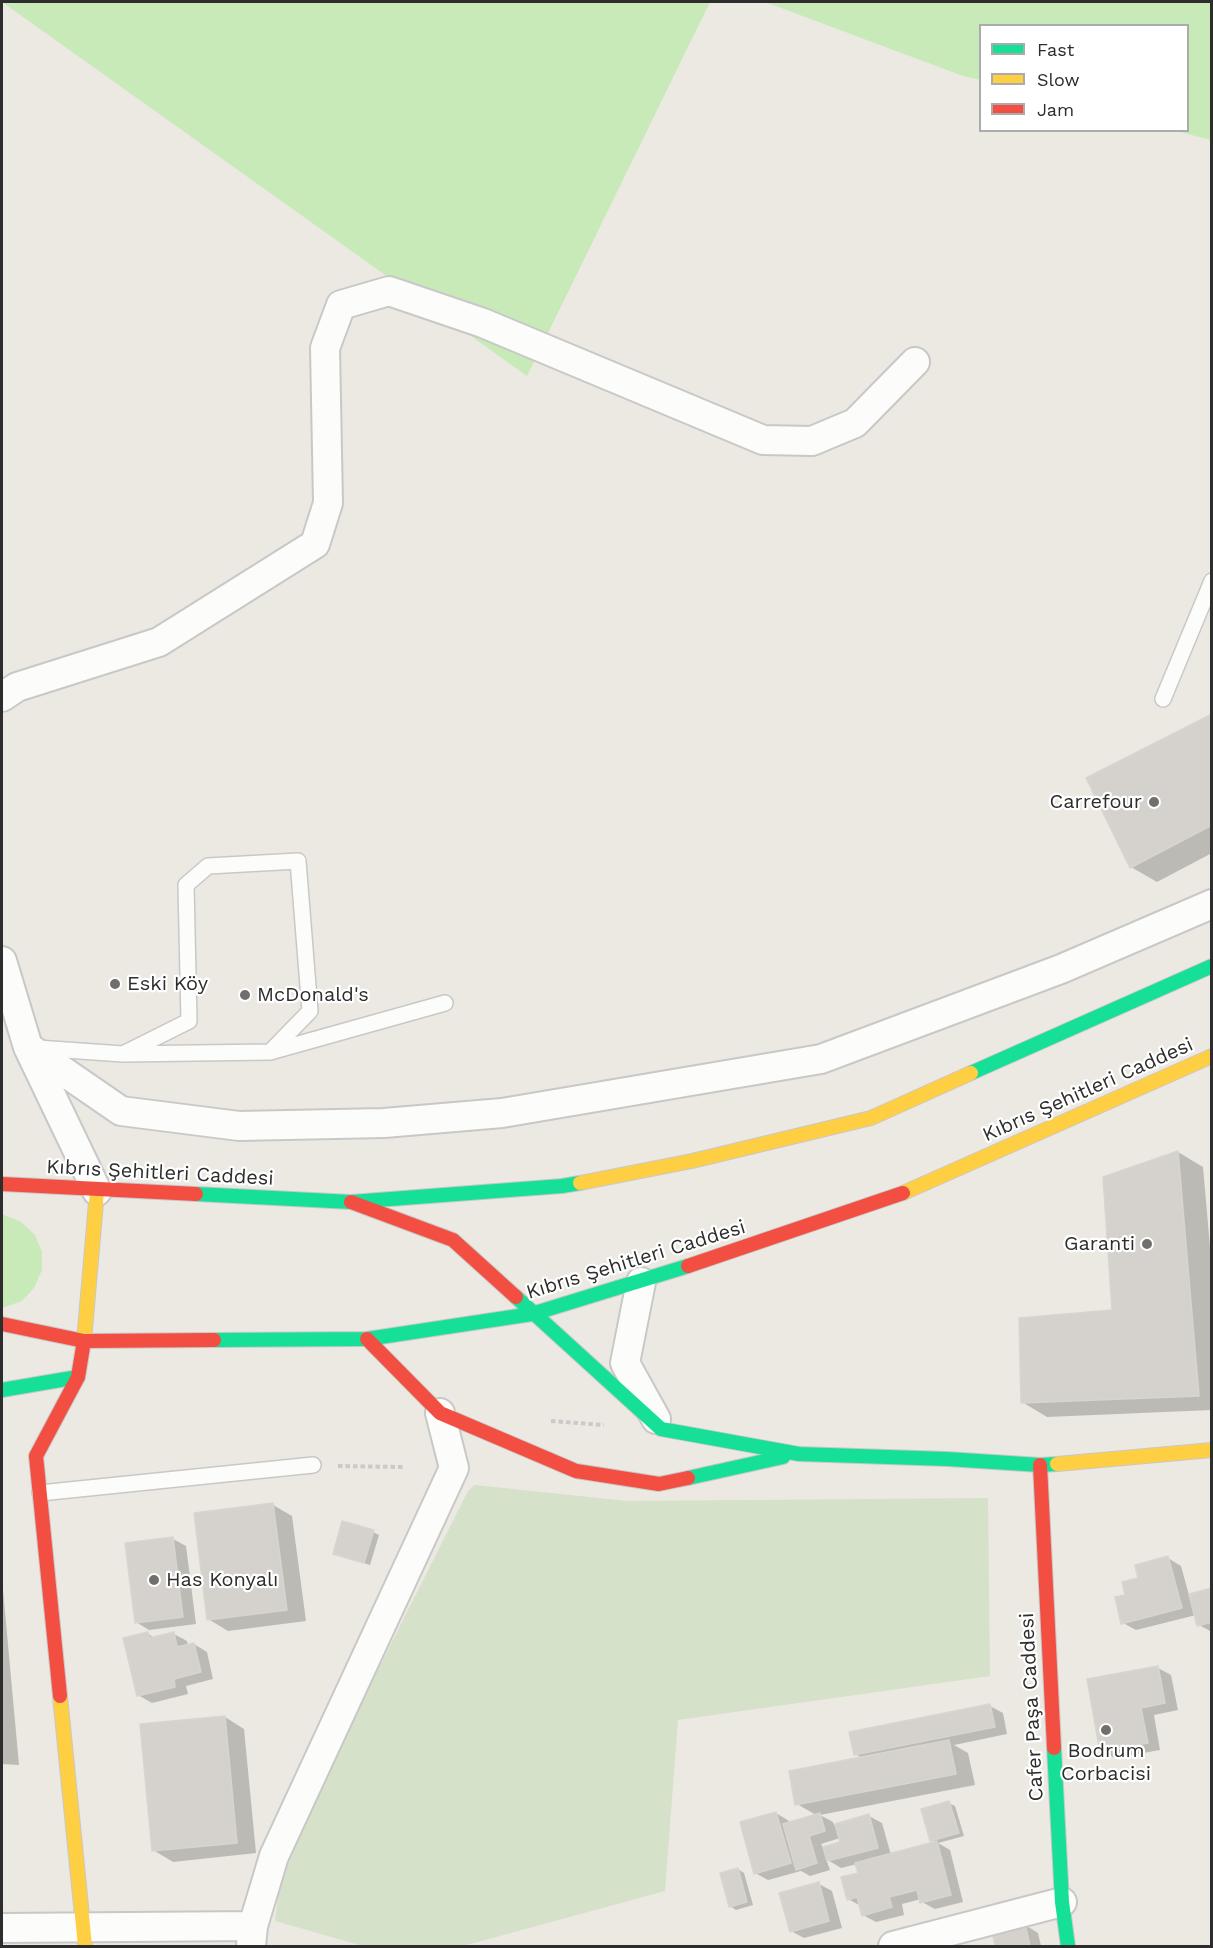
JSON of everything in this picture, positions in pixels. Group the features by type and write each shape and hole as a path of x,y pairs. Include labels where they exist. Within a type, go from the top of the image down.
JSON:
{"main road":[{"name":"Kıbrıs Şehitleri Caddesi","path":"2,1184 97,1191 351,1202 562,1186 692,1161 871,1118 1212,966"},
{"name":"Kıbrıs Şehitleri Caddesi","path":"2,1324 84,1341 367,1339 532,1314 641,1282 915,1189 1212,1056"},
{"path":"84,1937 36,1455 78,1377 84,1341 97,1191"},
{"path":"351,1202 453,1240 661,1429 799,1454 947,1459 1040,1466 1212,1450"},
{"path":"367,1339 440,1413 576,1471 659,1484 799,1454"},
{"path":"2,1389 78,1377"},
{"name":"Cafer Paşa Caddesi","path":"1040,1466 1062,1902 1068,1947"}],"street":[{"path":"2,697 17,687 159,642 315,544 328,503 325,348 341,305 389,291 483,323 763,440 812,441 855,423 915,362"},
{"path":"28,1047 121,1111 240,1126 384,1123 502,1113 821,1059 1061,969 1212,904"},
{"path":"2,964 28,1047 97,1191"},
{"path":"641,1282 625,1363 661,1429"},
{"path":"2,1928 84,1937 252,1936 274,1856 454,1468 440,1413"},
{"path":"893,1947 1062,1902"}],"lane":[{"path":"1163,699 1212,581"},
{"path":"123,1054 189,1022 186,885 208,866 298,861 310,1011 270,1052"},
{"path":"28,1047 123,1054 270,1052 445,1003"},
{"path":"40,1492 313,1465"}],"path":[{"path":"313,1465 403,1467"}],"green space":[{"path":"2,2 710,2 527,376"},
{"path":"765,2 1211,2 1211,140 1180,132 1189,132 1189,24 979,24 979,80 963,76"},
{"path":"2,1214 21,1222 35,1235 42,1252 42,1270 34,1288 22,1301 2,1308"},
{"path":"475,1485 627,1501 988,1498 990,1676 678,1720 665,1891 463,1946 363,1946 275,1921 283,1858 468,1491"}],"building":[{"name":"Carrefour","path":"1212,714 1212,825 1130,868 1086,778"},
{"name":"Garanti","path":"1178,1151 1199,1396 1021,1403 1019,1318 1112,1310 1103,1177"},
{"path":"273,1503 287,1610 207,1620 194,1513"},
{"path":"342,1521 374,1530 364,1563 333,1554"},
{"name":"Has Konyalı","path":"173,1537 183,1617 135,1623 125,1543"},
{"path":"1168,1556 1182,1608 1121,1624 1115,1597 1125,1595 1122,1582 1138,1578 1135,1565"},
{"path":"1212,1588 1212,1622 1197,1626 1189,1594"},
{"path":"148,1632 149,1638 174,1632 177,1647 194,1643 201,1672 174,1679 175,1687 137,1696 123,1638"},
{"path":"1158,1666 1165,1703 1141,1708 1148,1743 1100,1752 1087,1679"},
{"path":"990,1704 995,1727 854,1755 849,1732"},
{"path":"225,1716 237,1843 152,1851 140,1724"},
{"path":"949,1740 956,1774 795,1805 789,1771"},
{"path":"949,1801 959,1833 930,1841 921,1809"},
{"path":"776,1812 791,1863 754,1874 740,1822"},
{"path":"820,1813 825,1831 809,1836 817,1863 796,1870 783,1824"},
{"path":"869,1814 878,1848 827,1861 823,1847 840,1842 835,1824"},
{"path":"937,1841 951,1895 920,1903 917,1890 889,1897 892,1907 862,1916 857,1897 847,1900 841,1877 858,1873 855,1863"},
{"path":"738,1868 747,1902 729,1907 720,1873"},
{"path":"819,1882 829,1921 790,1932 779,1893"},
{"path":"1025,1924 1030,1946 995,1946 992,1931"}],"traffic: fast":[{"path":"971,1073 1212,966"},
{"path":"196,1194 351,1202 580,1183"},
{"path":"214,1340 367,1339 532,1314 688,1266"},
{"path":"516,1297 661,1429 799,1454 1057,1464"},
{"path":"2,1390 78,1377"},
{"path":"688,1478 783,1457"},
{"path":"1054,1748 1062,1902 1068,1946"}],"traffic: slow":[{"path":"903,1193 1212,1056"},
{"path":"580,1183 692,1161 871,1118 971,1073"},
{"path":"84,1341 97,1191"},
{"path":"1057,1464 1212,1450"},
{"path":"60,1696 85,1946"}],"traffic: jam":[{"path":"2,1184 196,1194"},
{"path":"688,1266 903,1193"},
{"path":"351,1202 453,1240 516,1297"},
{"path":"2,1324 84,1341 214,1340"},
{"path":"367,1339 440,1413 576,1471 659,1484 688,1478"},
{"path":"60,1696 36,1456 78,1377 84,1341"},
{"path":"1040,1465 1054,1748"}],"place":[{"name":"Carrefour","path":"1154,802"},
{"name":"Eski Köy","path":"115,984"},
{"name":"McDonald's","path":"245,995"},
{"name":"Garanti","path":"1147,1244"},
{"name":"Has Konyalı","path":"154,1580"},
{"name":"Bodrum Corbacisi","path":"1106,1730"}]}
